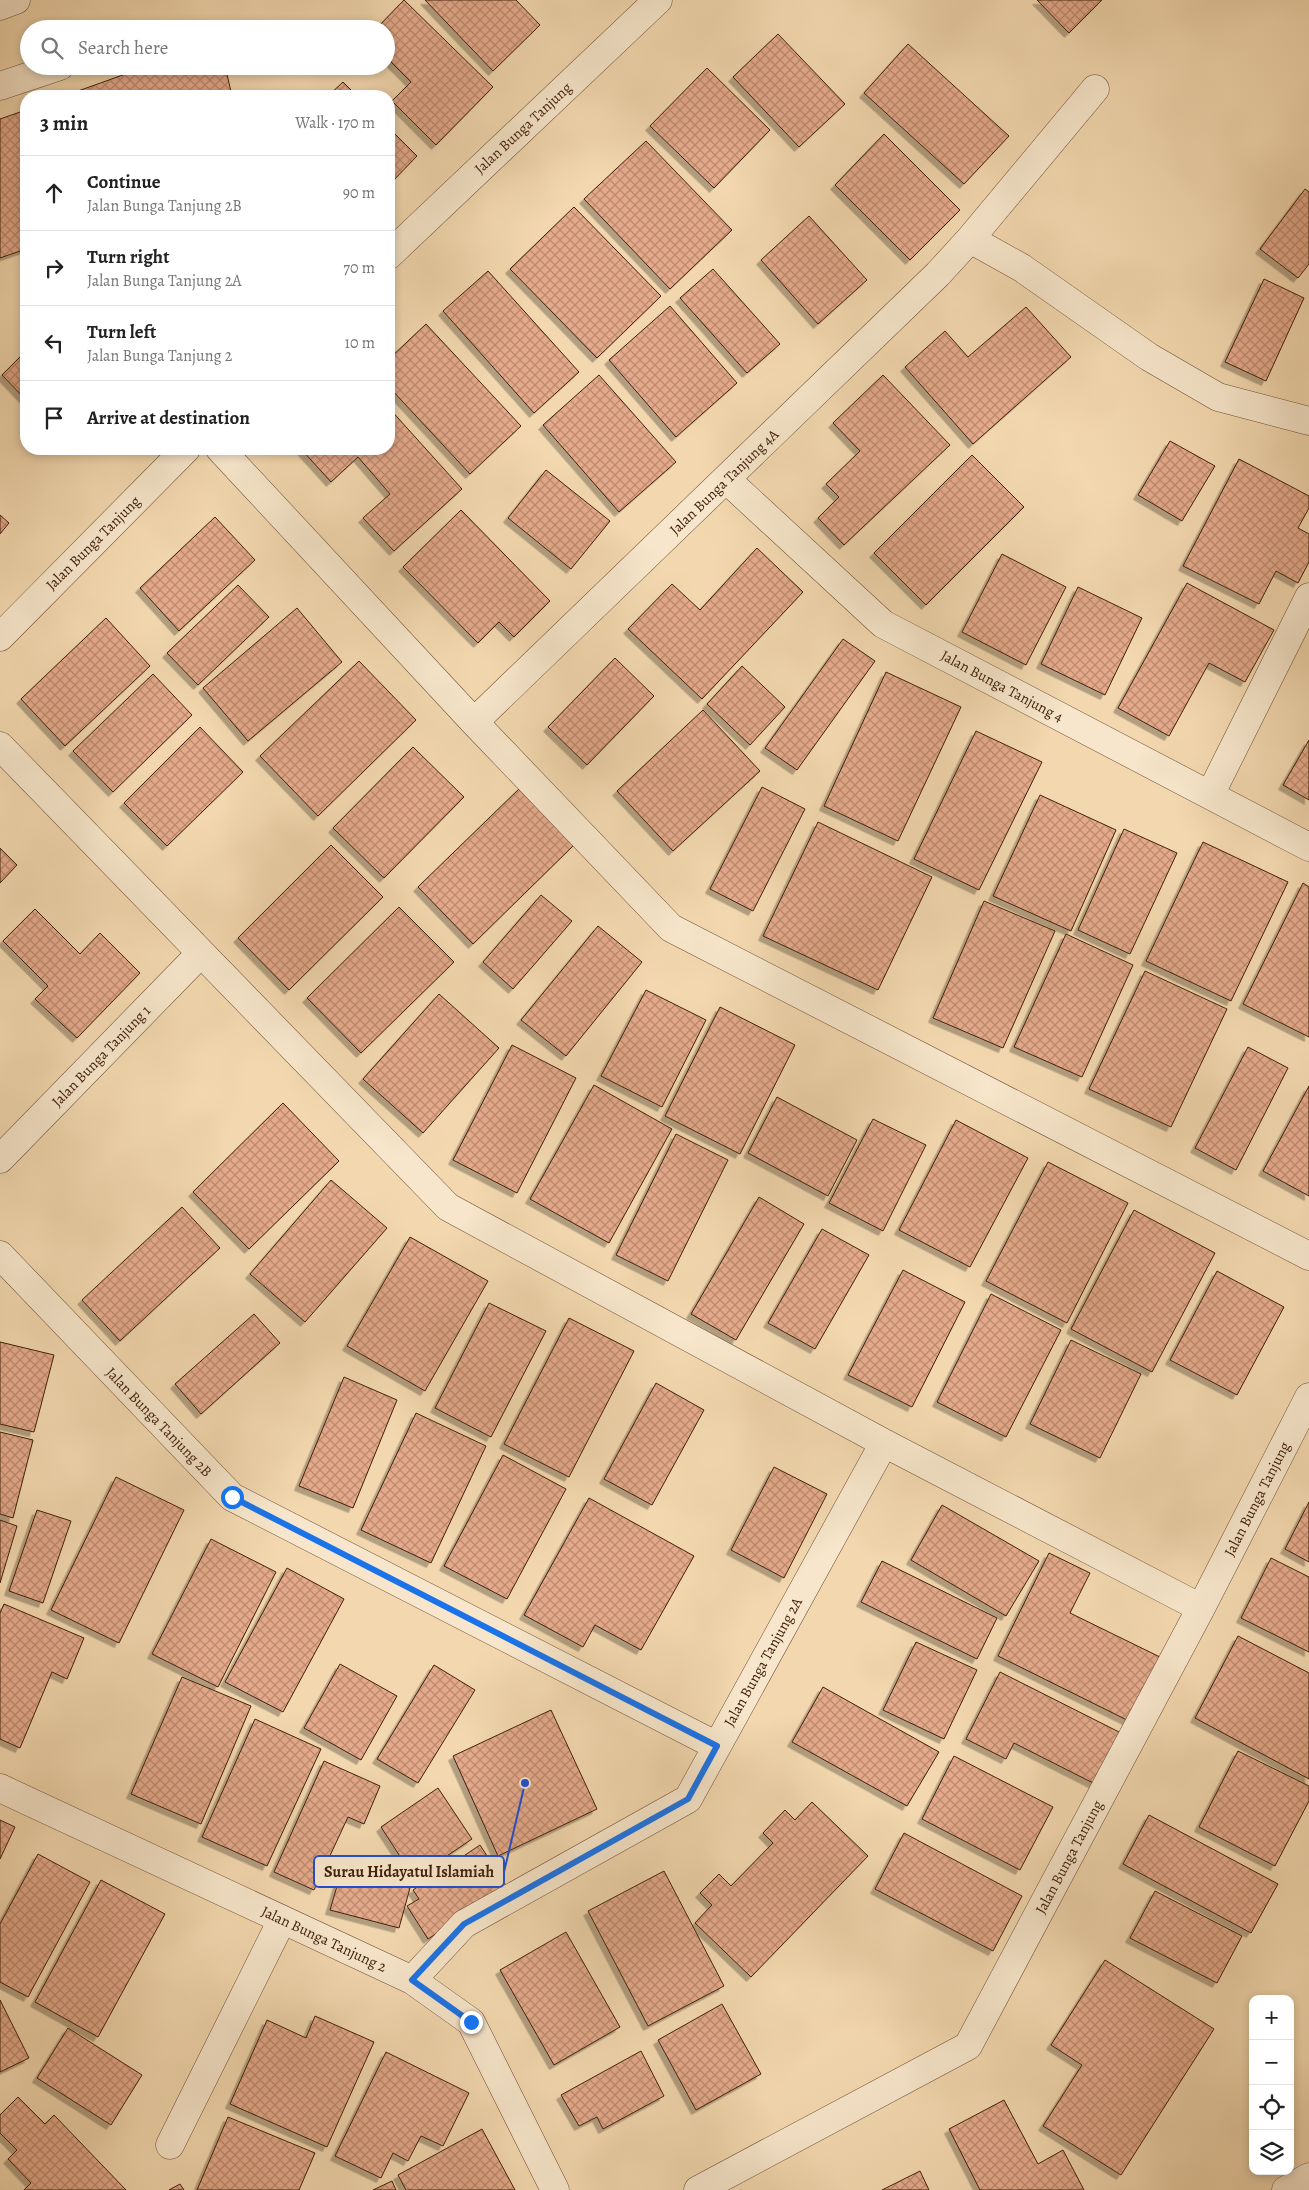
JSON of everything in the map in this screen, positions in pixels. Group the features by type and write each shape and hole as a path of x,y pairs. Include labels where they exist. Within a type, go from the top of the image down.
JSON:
{"street":[{"path":"0,6 16,0"},
{"name":"Jalan Bunga Tanjung","path":"395,249 658,0"},
{"path":"0,86 33,75"},
{"name":"Jalan Bunga Tanjung 4A","path":"474,722 727,480 938,274 970,239 1095,89"},
{"path":"970,239 1022,268 1149,357 1218,397 1309,421"},
{"name":"Jalan Bunga Tanjung","path":"0,637 180,455"},
{"path":"226,455 474,722 671,928 1309,1256"},
{"name":"Jalan Bunga Tanjung 4","path":"727,480 884,624 1309,847"},
{"path":"1210,795 1309,597"},
{"path":"0,746 448,1207 884,1443 1201,1608"},
{"name":"Jalan Bunga Tanjung 1","path":"0,1159 201,953"},
{"name":"Jalan Bunga Tanjung 2B","path":"0,1255 232,1497 717,1746"},
{"name":"Jalan Bunga Tanjung","path":"698,2190 968,2046 1201,1608 1309,1396"},
{"name":"Jalan Bunga Tanjung 2A","path":"412,1980 464,1924 688,1799 884,1443"},
{"name":"Jalan Bunga Tanjung 2","path":"0,1788 412,1980 471,2022 555,2190"},
{"path":"170,2145 282,1920"},
{"path":"1286,2190 1309,2177"}],"building":[{"path":"404,0 493,87 436,145 395,104 395,98 411,82 395,66 395,20 385,20"},
{"path":"425,0 516,0 540,25 493,71"},
{"path":"1037,0 1102,0 1069,33"},
{"path":"778,34 845,104 799,147 733,77"},
{"path":"908,44 1009,136 964,184 864,93"},
{"path":"707,68 770,130 714,188 650,126"},
{"path":"123,75 227,75 231,90 81,90"},
{"path":"343,82 351,90 334,90"},
{"path":"20,112 20,251 0,258 0,119"},
{"path":"395,134 417,156 395,179"},
{"path":"884,134 960,210 910,260 835,185"},
{"path":"646,141 732,230 670,289 584,199"},
{"path":"1305,189 1309,192 1309,264 1298,278 1260,249"},
{"path":"574,207 661,296 597,358 510,269"},
{"path":"809,216 867,280 818,324 761,260"},
{"path":"713,269 780,344 747,373 680,298"},
{"path":"488,271 579,372 534,413 443,311"},
{"path":"1264,279 1304,298 1266,381 1225,362"},
{"path":"670,306 737,383 676,437 609,360"},
{"path":"1026,307 1071,357 973,444 905,367 945,331 968,357"},
{"path":"426,324 521,426 470,474 395,393 395,353"},
{"path":"20,357 20,394 2,375"},
{"path":"599,375 676,462 619,512 543,425"},
{"path":"883,375 950,445 844,545 818,518 839,497 826,484 860,451 833,423"},
{"path":"395,415 462,489 394,551 363,518 390,494 358,457 331,482 306,455 395,455"},
{"path":"1170,441 1215,466 1182,521 1138,495"},
{"path":"972,455 1024,507 926,605 874,553"},
{"path":"1239,459 1309,496 1309,508 1298,528 1309,534 1309,562 1298,583 1276,571 1259,604 1183,566"},
{"path":"546,470 610,521 571,569 508,518"},
{"path":"461,510 550,601 514,637 499,622 478,643 403,567"},
{"path":"0,515 9,523 0,534"},
{"path":"215,517 255,560 179,631 140,588"},
{"path":"757,548 803,592 702,699 628,629 672,584 700,610"},
{"path":"1002,554 1066,587 1026,665 962,632"},
{"path":"1187,583 1274,630 1245,682 1209,663 1169,736 1118,708"},
{"path":"238,585 269,617 198,685 167,653"},
{"path":"1078,587 1142,618 1105,695 1041,664"},
{"path":"297,608 342,662 248,741 203,688"},
{"path":"106,618 150,666 65,746 21,699"},
{"path":"843,639 875,661 797,770 765,748"},
{"path":"615,658 654,696 587,765 548,727"},
{"path":"359,661 416,720 318,816 260,756"},
{"path":"742,666 785,707 750,745 707,704"},
{"path":"886,672 961,707 898,841 824,806"},
{"path":"153,674 192,715 113,792 73,751"},
{"path":"703,710 760,771 673,851 617,791"},
{"path":"200,727 243,772 167,846 124,803"},
{"path":"976,731 1042,762 979,890 914,859"},
{"path":"1309,740 1309,800 1283,785"},
{"path":"413,747 464,797 384,878 333,828"},
{"path":"521,787 576,843 473,944 418,887"},
{"path":"762,787 805,809 753,911 710,889"},
{"path":"1040,795 1116,830 1071,931 993,896"},
{"path":"818,822 932,877 878,990 763,936"},
{"path":"1124,829 1177,853 1130,954 1078,930"},
{"path":"1203,842 1288,882 1231,1001 1146,961"},
{"path":"331,845 383,897 289,990 238,938"},
{"path":"0,848 17,865 0,883"},
{"path":"1303,883 1309,887 1309,1037 1243,1004"},
{"path":"541,895 572,921 513,989 483,962"},
{"path":"984,901 1055,931 1003,1048 933,1018"},
{"path":"399,907 454,962 361,1053 307,998"},
{"path":"35,909 80,954 100,933 140,973 77,1038 35,999 48,986 3,941"},
{"path":"598,926 642,962 566,1056 521,1020"},
{"path":"1066,934 1133,965 1082,1077 1014,1047"},
{"path":"1145,971 1227,1009 1171,1127 1089,1089"},
{"path":"646,990 706,1020 662,1107 601,1076"},
{"path":"439,994 499,1048 423,1133 363,1079"},
{"path":"720,1007 795,1045 740,1154 665,1116"},
{"path":"512,1045 576,1078 517,1193 453,1160"},
{"path":"1248,1047 1288,1068 1236,1170 1195,1148"},
{"path":"594,1085 672,1129 609,1243 530,1199"},
{"path":"1309,1086 1309,1196 1263,1171"},
{"path":"777,1097 857,1140 828,1196 748,1153"},
{"path":"283,1103 339,1161 249,1249 193,1192"},
{"path":"873,1119 926,1145 883,1231 829,1203"},
{"path":"956,1120 1028,1158 970,1267 899,1230"},
{"path":"676,1134 728,1160 668,1281 616,1255"},
{"path":"1048,1162 1128,1203 1067,1323 986,1281"},
{"path":"331,1180 387,1228 305,1322 250,1274"},
{"path":"759,1197 804,1224 736,1340 691,1314"},
{"path":"182,1207 220,1248 120,1341 82,1300"},
{"path":"1134,1210 1215,1253 1152,1372 1071,1329"},
{"path":"822,1229 869,1255 815,1349 768,1323"},
{"path":"410,1237 488,1281 425,1391 347,1346"},
{"path":"903,1270 965,1302 912,1407 848,1375"},
{"path":"1217,1271 1284,1307 1237,1395 1170,1360"},
{"path":"991,1294 1061,1330 1006,1437 937,1402"},
{"path":"489,1303 546,1331 491,1437 435,1408"},
{"path":"254,1314 280,1343 201,1414 175,1384"},
{"path":"569,1318 634,1351 569,1477 504,1444"},
{"path":"1071,1340 1141,1374 1100,1458 1030,1424"},
{"path":"0,1342 54,1355 34,1432 0,1424"},
{"path":"344,1377 397,1400 353,1508 299,1486"},
{"path":"656,1383 704,1410 652,1505 604,1479"},
{"path":"416,1413 486,1446 431,1563 361,1530"},
{"path":"0,1432 33,1440 13,1518 0,1514"},
{"path":"503,1455 566,1489 507,1599 444,1566"},
{"path":"774,1467 827,1494 784,1578 731,1550"},
{"path":"116,1477 184,1510 119,1643 51,1610"},
{"path":"589,1498 694,1556 641,1650 595,1625 583,1647 524,1615"},
{"path":"1309,1502 1309,1562 1285,1549"},
{"path":"942,1505 1039,1561 1006,1616 911,1560"},
{"path":"37,1510 71,1521 43,1603 9,1591"},
{"path":"0,1520 17,1526 0,1583"},
{"path":"211,1539 276,1572 218,1687 152,1654"},
{"path":"1049,1553 1090,1573 1070,1613 1162,1658 1131,1722 998,1656"},
{"path":"1271,1558 1309,1577 1309,1652 1241,1618"},
{"path":"882,1561 997,1618 977,1659 861,1602"},
{"path":"287,1568 344,1599 283,1712 225,1682"},
{"path":"4,1604 84,1638 67,1679 52,1672 20,1748 0,1739 0,1613"},
{"path":"1238,1636 1309,1673 1309,1779 1195,1718"},
{"path":"916,1642 977,1670 944,1739 883,1710"},
{"path":"340,1664 397,1696 361,1760 304,1728"},
{"path":"434,1665 475,1690 418,1783 377,1759"},
{"path":"1000,1672 1123,1734 1097,1785 1014,1743 1006,1759 966,1739"},
{"path":"182,1677 251,1706 201,1824 131,1794"},
{"path":"823,1687 939,1752 907,1806 792,1742"},
{"path":"551,1710 597,1809 498,1856 453,1756"},
{"path":"255,1719 321,1749 267,1866 202,1837"},
{"path":"1238,1751 1309,1786 1309,1801 1275,1866 1199,1827"},
{"path":"954,1756 1053,1807 1020,1870 922,1819"},
{"path":"324,1761 380,1786 364,1824 348,1817 314,1890 274,1872"},
{"path":"438,1788 472,1839 414,1878 381,1827"},
{"path":"812,1802 868,1856 751,1977 695,1923 712,1905 700,1893 719,1874 731,1886 773,1843 763,1833 785,1810 795,1820"},
{"path":"1149,1815 1278,1884 1251,1933 1123,1864"},
{"path":"0,1820 15,1827 0,1859"},
{"path":"904,1833 1022,1896 993,1951 875,1889"},
{"path":"480,1845 507,1887 428,1939 407,1906 419,1899 413,1890"},
{"path":"38,1854 90,1882 28,1997 0,1982 0,1924"},
{"path":"342,1869 410,1888 399,1928 330,1910"},
{"path":"664,1871 724,1986 648,2026 588,1911"},
{"path":"101,1880 165,1914 98,2037 35,2002"},
{"path":"1155,1891 1242,1936 1217,1983 1130,1938"},
{"path":"566,1932 620,2027 554,2065 500,1970"},
{"path":"1105,1960 1214,2029 1121,2175 1043,2126 1082,2065 1051,2045"},
{"path":"0,2000 29,2058 0,2072"},
{"path":"722,2004 761,2074 696,2110 658,2040"},
{"path":"315,2016 374,2042 327,2147 230,2104 267,2020 306,2038"},
{"path":"68,2028 142,2075 111,2125 37,2078"},
{"path":"641,2051 664,2096 603,2129 597,2117 579,2126 561,2095"},
{"path":"386,2052 469,2093 443,2146 421,2136 408,2161 393,2153 381,2178 335,2156"},
{"path":"18,2097 45,2124 54,2115 126,2190 24,2190 31,2183 8,2159 17,2150 0,2133 0,2115"},
{"path":"1004,2100 1038,2164 1063,2150 1084,2190 980,2190 949,2129"},
{"path":"228,2117 315,2153 299,2190 197,2190"},
{"path":"482,2129 515,2190 406,2190 398,2175"},
{"path":"920,2171 929,2190 882,2190"},
{"path":"392,2181 396,2190 373,2190"},
{"path":"180,2184 184,2190 169,2190"}],"place":[{"name":"Surau Hidayatul Islamiah","path":"525,1783"}],"route":[{"path":"232,1497 717,1746 688,1799 464,1924 412,1980 471,2022"}]}
